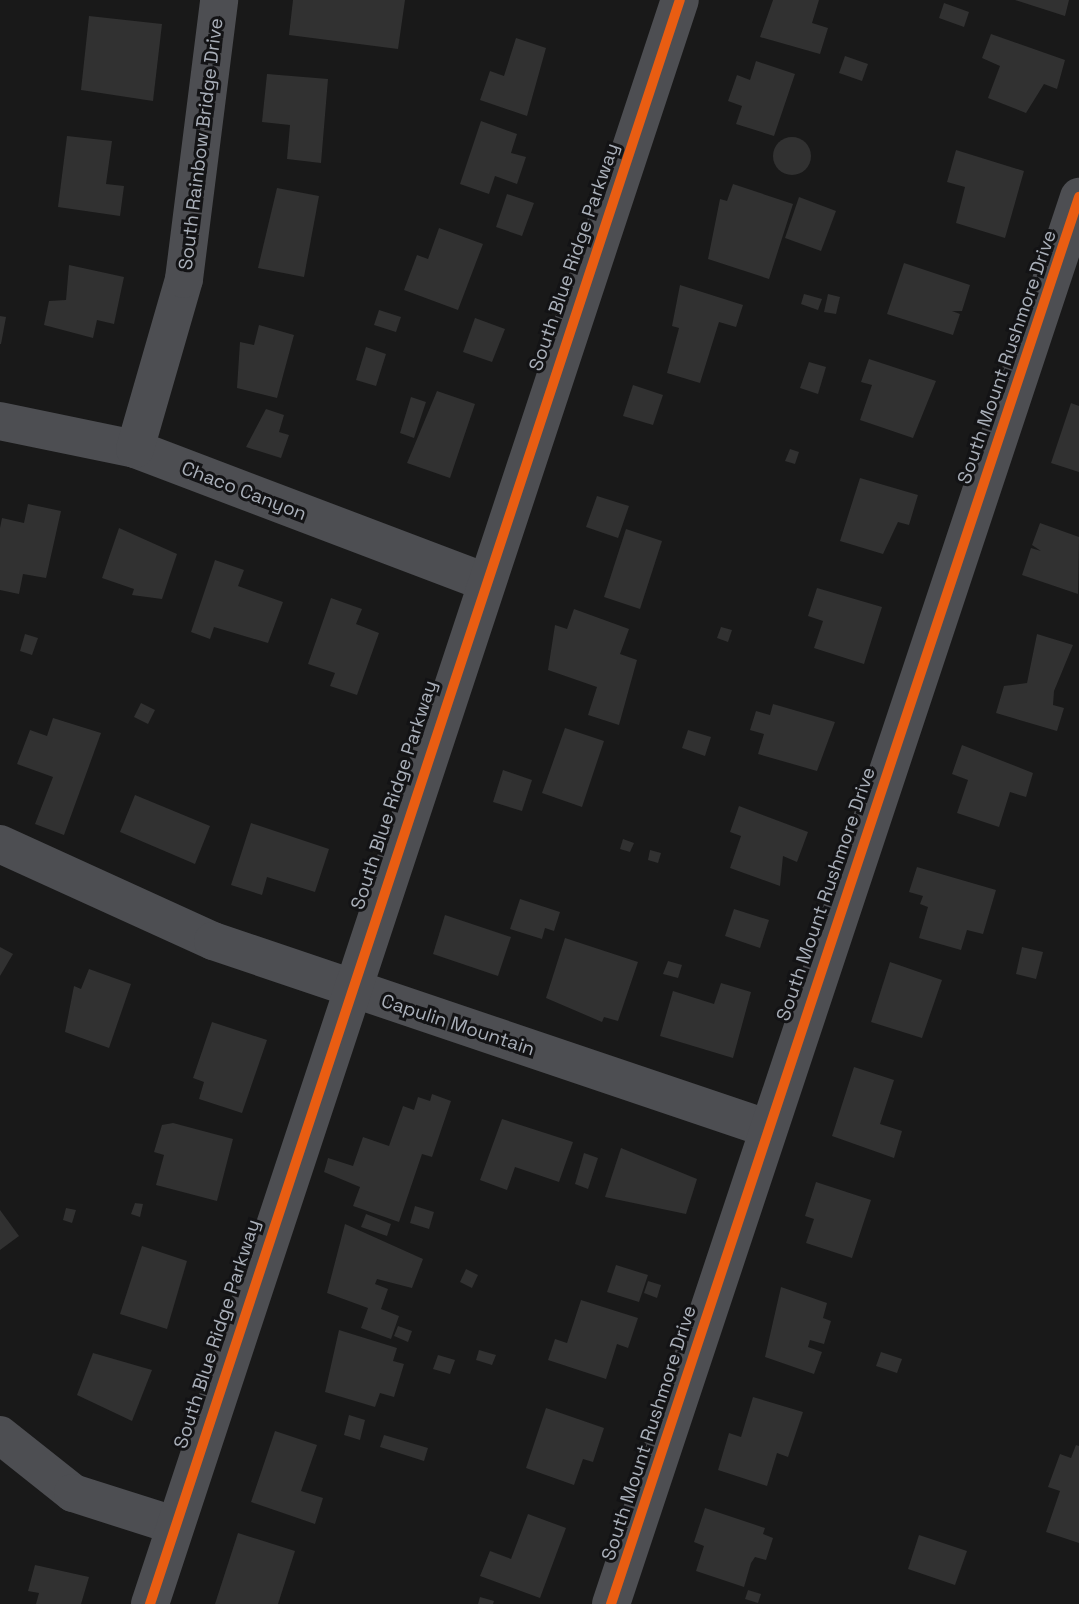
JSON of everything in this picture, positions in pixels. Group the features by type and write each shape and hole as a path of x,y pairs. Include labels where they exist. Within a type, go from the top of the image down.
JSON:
{"street":[{"name":"South Rainbow Bridge Drive","path":"135,449 184,279 219,0"},
{"name":"South Blue Ridge Parkway","path":"149,1604 483,581 680,0"},
{"name":"South Mount Rushmore Drive","path":"611,1604 766,1128 1079,197"},
{"name":"Chaco Canyon","path":"0,421 135,449 483,581"},
{"name":"Capulin Mountain","path":"0,844 154,918 349,989 766,1128"},
{"path":"0,1435 73,1493 173,1524"}],"building":[{"path":"293,0 405,0 398,49 289,35"},
{"path":"773,0 819,0 812,23 828,28 820,54 760,37"},
{"path":"1015,0 1069,0 1065,16"},
{"path":"944,3 969,12 964,27 939,18"},
{"path":"89,16 162,24 153,101 81,90"},
{"path":"991,34 1065,60 1057,89 1044,84 1026,113 988,98 1000,66 982,58"},
{"path":"516,38 546,48 527,116 480,100 490,71 504,76"},
{"path":"845,56 868,64 862,81 839,73"},
{"path":"756,61 795,74 774,136 736,124 742,106 728,101 737,75 750,80"},
{"path":"267,74 328,79 321,163 287,159 290,125 262,122"},
{"path":"481,121 517,134 511,153 526,157 517,184 495,176 489,194 460,184"},
{"path":"67,136 112,141 106,184 124,186 120,216 58,207"},
{"path":"792,137 806,142 811,156 806,170 792,175 778,170 773,156 778,142"},
{"path":"956,150 1024,171 1005,238 956,223 965,187 947,182"},
{"path":"733,184 793,204 769,279 708,259 720,199 727,201"},
{"path":"277,188 319,196 304,277 258,268"},
{"path":"507,194 534,203 522,236 496,227"},
{"path":"799,197 836,211 821,251 785,238"},
{"path":"439,228 483,244 458,310 404,290 417,255 428,259"},
{"path":"904,263 970,285 962,311 952,311 960,314 953,335 887,314"},
{"path":"69,265 124,277 114,324 97,320 93,338 44,325 49,301 66,300"},
{"path":"680,285 743,305 736,327 719,322 700,383 667,373 679,328 672,326"},
{"path":"804,294 822,299 818,310 801,304"},
{"path":"828,294 840,297 836,314 824,312"},
{"path":"379,310 401,317 396,332 374,325"},
{"path":"0,316 6,317 1,344 0,344"},
{"path":"475,318 505,329 492,362 463,352"},
{"path":"259,325 294,335 277,398 237,388 240,342 254,345"},
{"path":"366,347 386,354 376,386 356,380"},
{"path":"869,359 936,381 913,438 860,420 872,385 861,382"},
{"path":"809,362 826,367 818,394 800,388"},
{"path":"633,385 663,395 653,425 623,416"},
{"path":"437,391 475,404 450,478 407,463"},
{"path":"411,397 426,402 414,438 400,433"},
{"path":"1071,403 1079,406 1079,472 1051,463"},
{"path":"266,409 284,415 279,432 289,435 281,458 246,447"},
{"path":"790,449 799,452 795,464 785,461"},
{"path":"860,478 918,495 909,525 898,522 883,554 840,541"},
{"path":"597,496 629,506 618,538 586,527"},
{"path":"28,504 61,511 46,578 23,574 19,594 0,590 0,528 2,518 24,523"},
{"path":"1040,523 1079,537 1078,594 1022,575 1031,548 1041,551 1032,545"},
{"path":"119,528 177,554 162,599 132,595 134,589 102,578"},
{"path":"626,529 662,541 640,609 604,597"},
{"path":"215,560 244,570 238,586 283,602 268,643 214,627 210,639 191,632"},
{"path":"817,588 882,607 864,664 814,648 823,621 808,616"},
{"path":"331,598 362,609 356,624 379,633 357,695 330,686 335,673 308,664"},
{"path":"574,609 629,629 620,654 637,660 619,725 588,715 597,687 548,670 555,625 567,629"},
{"path":"721,627 732,630 728,642 717,638"},
{"path":"25,634 38,638 32,655 20,651"},
{"path":"1037,634 1073,645 1054,691 1053,705 1064,708 1057,731 996,713 1004,686 1027,683"},
{"path":"141,703 155,710 148,724 134,717"},
{"path":"773,704 835,722 817,771 758,754 764,734 750,730 756,711 770,715"},
{"path":"53,718 101,733 64,835 35,824 53,777 17,764 30,730 47,736"},
{"path":"565,728 604,741 582,807 542,793"},
{"path":"688,730 711,737 705,756 682,748"},
{"path":"962,745 1033,773 1026,797 1010,792 999,827 957,813 968,780 952,774"},
{"path":"503,770 532,780 522,811 493,802"},
{"path":"135,795 210,826 195,864 120,832"},
{"path":"739,806 808,832 797,862 783,856 780,886 730,868 741,836 730,832"},
{"path":"251,823 329,849 315,892 267,877 262,895 231,885"},
{"path":"623,839 634,843 630,852 620,849"},
{"path":"650,850 661,853 658,863 648,860"},
{"path":"917,867 996,890 983,934 967,930 961,950 919,938 928,907 920,904 923,896 909,892"},
{"path":"520,899 560,912 554,931 545,928 542,939 510,929"},
{"path":"734,909 769,920 760,948 725,936"},
{"path":"445,915 511,937 498,976 433,954"},
{"path":"565,938 638,962 618,1021 604,1017 602,1022 546,998"},
{"path":"0,947 13,954 0,976"},
{"path":"1022,947 1043,952 1036,979 1016,974"},
{"path":"668,961 682,965 678,978 663,974"},
{"path":"890,962 942,980 922,1038 871,1022"},
{"path":"89,969 131,984 109,1048 65,1032 74,986 81,989"},
{"path":"721,983 751,992 733,1058 660,1036 673,991 714,1004"},
{"path":"212,1022 267,1040 242,1113 199,1099 204,1082 193,1078"},
{"path":"854,1067 894,1080 880,1124 902,1131 894,1158 832,1136"},
{"path":"432,1094 451,1101 432,1157 422,1154 399,1222 353,1206 360,1187 324,1172 328,1158 353,1166 363,1137 389,1146 403,1106 414,1110 418,1097 430,1101"},
{"path":"502,1119 573,1142 559,1182 515,1167 507,1190 480,1180"},
{"path":"173,1123 233,1139 217,1201 156,1185 164,1155 154,1152 162,1125"},
{"path":"621,1148 697,1179 686,1214 605,1197"},
{"path":"584,1153 598,1158 588,1189 575,1184"},
{"path":"816,1182 871,1200 852,1258 806,1243 814,1219 805,1216"},
{"path":"135,1203 143,1204 140,1217 131,1214"},
{"path":"415,1206 434,1212 429,1229 410,1223"},
{"path":"66,1208 76,1210 72,1223 63,1220"},
{"path":"0,1210 19,1236 0,1250"},
{"path":"366,1214 391,1224 387,1236 361,1227"},
{"path":"345,1224 423,1259 412,1288 377,1279 375,1284 388,1289 381,1309 399,1316 391,1339 361,1328 368,1308 327,1293"},
{"path":"142,1246 187,1261 167,1329 120,1314"},
{"path":"616,1265 648,1275 639,1302 607,1292"},
{"path":"466,1269 478,1275 472,1288 460,1282"},
{"path":"648,1281 661,1285 657,1298 644,1293"},
{"path":"781,1287 827,1303 823,1318 831,1321 824,1344 810,1340 808,1347 822,1352 814,1374 765,1357"},
{"path":"581,1300 638,1318 628,1348 617,1344 606,1379 548,1360 555,1339 567,1343"},
{"path":"398,1326 412,1331 408,1342 394,1336"},
{"path":"339,1330 397,1348 393,1361 404,1364 394,1397 380,1393 375,1407 325,1392"},
{"path":"479,1350 496,1355 492,1365 476,1360"},
{"path":"881,1352 902,1359 897,1373 876,1366"},
{"path":"93,1353 152,1370 132,1421 77,1395"},
{"path":"438,1355 455,1360 450,1374 433,1369"},
{"path":"753,1397 803,1412 788,1457 777,1453 767,1486 718,1470 729,1433 741,1437"},
{"path":"546,1408 604,1428 593,1462 583,1459 574,1485 526,1468"},
{"path":"349,1415 365,1420 360,1440 344,1435"},
{"path":"275,1431 317,1445 301,1491 323,1498 315,1524 251,1502"},
{"path":"384,1435 428,1448 424,1461 380,1447"},
{"path":"1076,1445 1079,1446 1079,1543 1046,1532 1060,1491 1048,1487 1060,1454 1071,1458"},
{"path":"705,1508 765,1528 763,1534 773,1538 766,1560 755,1557 751,1563 744,1587 696,1571 704,1546 694,1542"},
{"path":"528,1514 566,1528 540,1598 480,1576 490,1551 511,1559"},
{"path":"238,1533 295,1551 278,1604 215,1604"},
{"path":"919,1535 967,1551 955,1585 908,1569"},
{"path":"35,1565 89,1577 81,1604 36,1604 39,1593 28,1591"},
{"path":"748,1590 761,1594 758,1603 745,1599"},
{"path":"480,1597 494,1601 493,1604 478,1604"}],"cycle path":[{"path":"150,1604 680,0"},
{"path":"611,1604 1079,197"}]}
